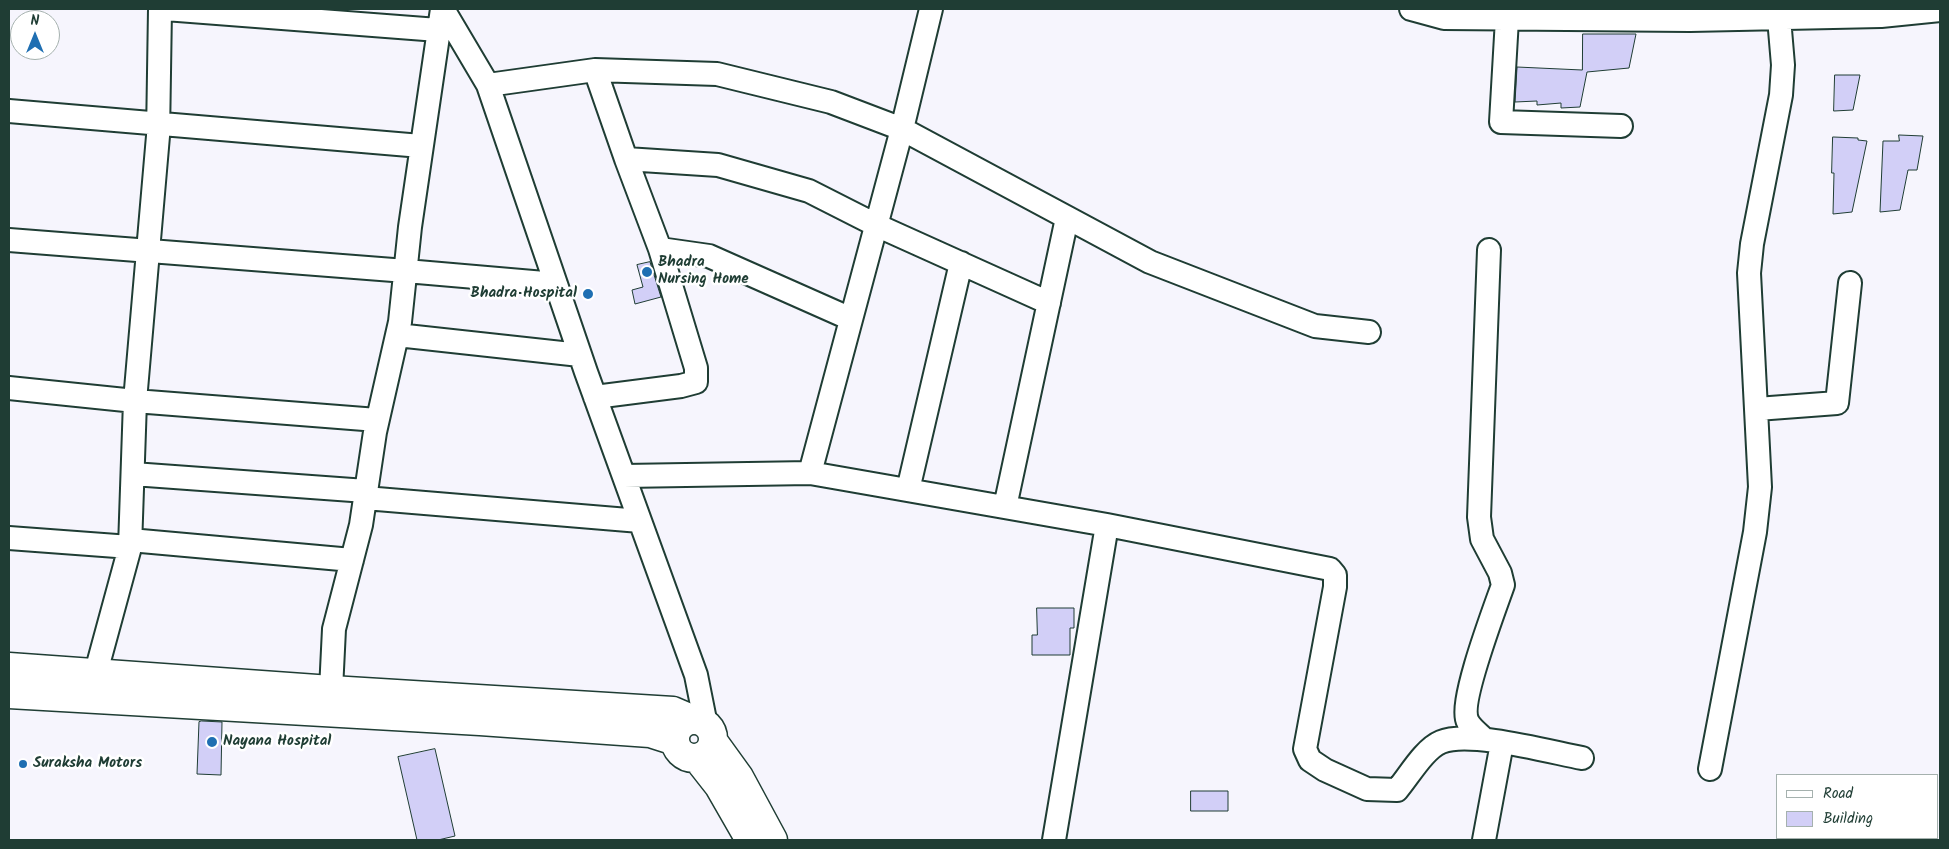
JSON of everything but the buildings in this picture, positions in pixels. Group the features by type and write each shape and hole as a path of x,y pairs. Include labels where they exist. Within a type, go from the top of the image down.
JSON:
{"main road":[{"path":"9,667 331,690 673,711 702,736 739,776 773,840"},
{"path":"9,694 480,721 650,733 675,741 678,729 682,724 702,736 719,786 750,840"}],"street":[{"path":"93,700 96,672 130,543 135,401 159,124 160,9"},
{"path":"165,9 441,16"},
{"path":"810,473 902,129 931,9"},
{"path":"1411,9 1444,18 1690,20 1882,16 1940,10"},
{"path":"441,16 488,85 580,355 696,675 702,736"},
{"path":"331,690 334,629 361,525 377,420 400,322 421,146 441,16"},
{"path":"1710,769 1755,532 1760,488 1749,273 1752,244 1780,95 1783,65 1779,18"},
{"path":"1507,19 1501,122 1621,126"},
{"path":"488,85 595,70 717,74 831,102 902,129 1150,262 1315,326 1369,332"},
{"path":"595,70 660,249 696,368 696,382 681,386 596,397"},
{"path":"9,111 421,146"},
{"path":"626,159 718,165 809,191 876,224 1049,303"},
{"path":"1005,507 1067,218"},
{"path":"9,240 556,284"},
{"path":"660,249 709,256 851,319"},
{"path":"1488,250 1480,517 1482,539 1500,573 1503,585 1470,684 1465,709 1467,722 1493,741"},
{"path":"908,490 960,263"},
{"path":"1757,409 1837,404 1850,283"},
{"path":"397,335 580,355"},
{"path":"9,388 135,401 377,420"},
{"path":"624,476 810,473 1107,525 1330,569 1335,575 1335,587 1306,749 1310,760 1325,770 1366,788 1397,790 1428,750 1441,742 1457,738 1493,741 1582,758"},
{"path":"133,474 366,494 640,521"},
{"path":"1054,840 1107,525"},
{"path":"9,538 130,543 352,560"},
{"path":"1484,840 1493,741"}],"place":[{"name":"Bhadra Nursing Home","path":"647,272"},
{"name":"Bhadra Hospital","path":"588,294"},
{"name":"Nayana Hospital","path":"212,742"},
{"name":"Suraksha Motors","path":"23,764"}]}
